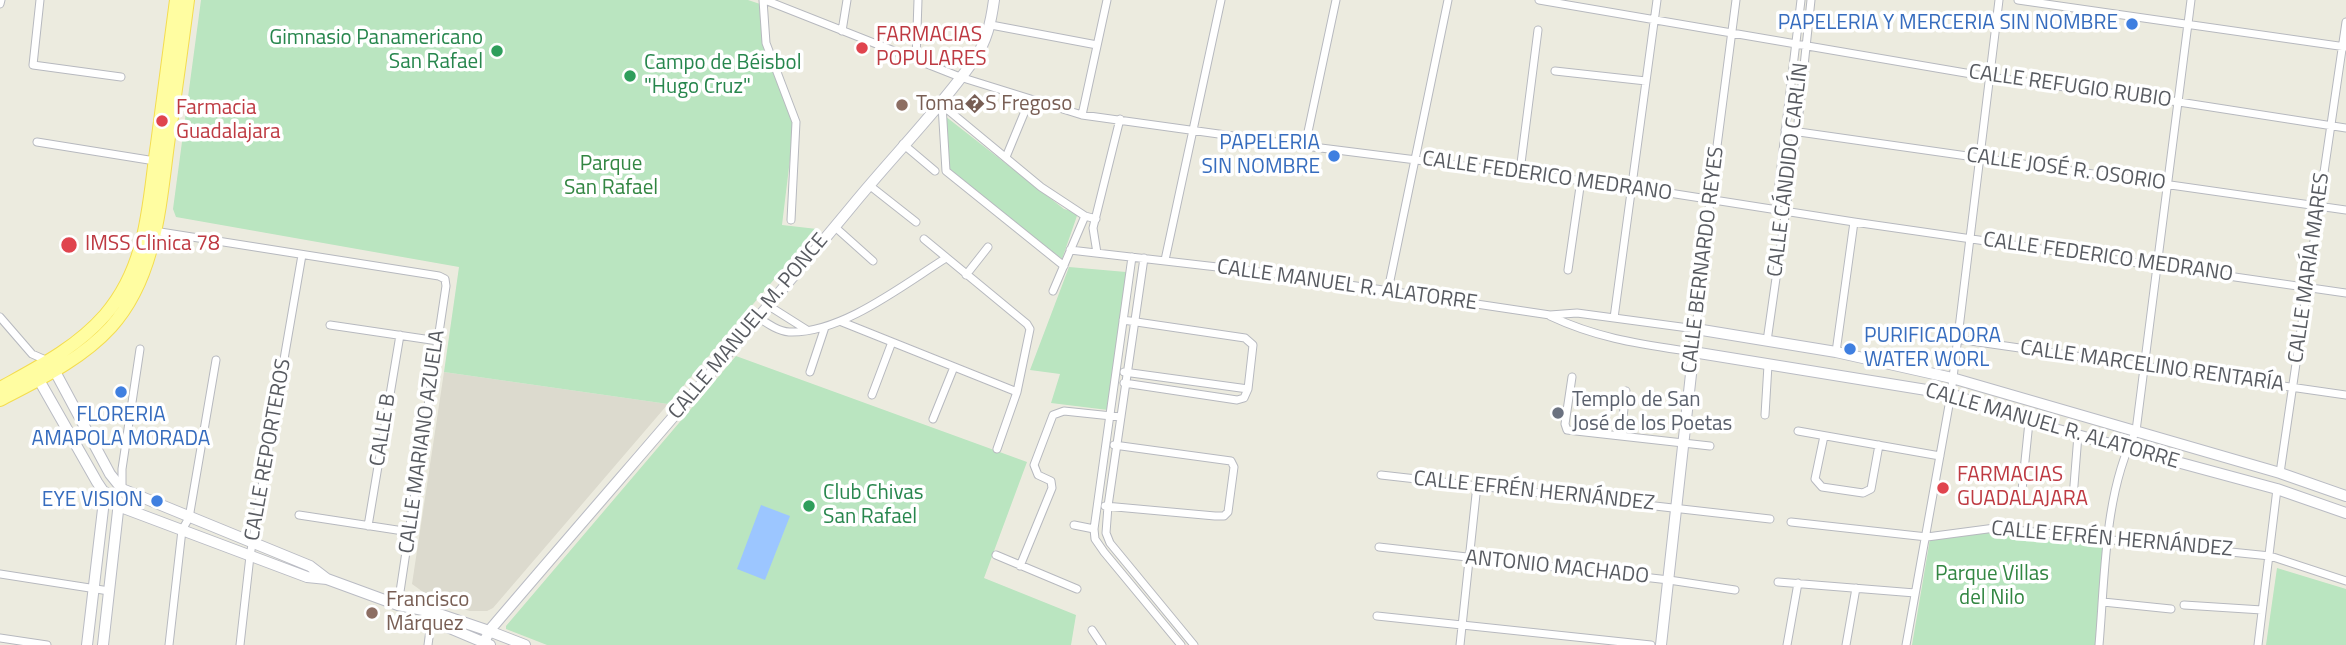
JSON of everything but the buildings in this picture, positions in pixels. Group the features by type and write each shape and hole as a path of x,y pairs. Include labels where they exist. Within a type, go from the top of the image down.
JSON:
{"main road":[{"path":"151,230 155,161 176,0"},
{"path":"0,388 52,366 106,313 132,275 151,230 188,0"},
{"path":"0,400 36,374"}],"street":[{"path":"40,0 33,65 121,77"},
{"path":"764,0 766,43 796,122 791,220"},
{"name":"CALLE FEDERICO MEDRANO","path":"764,0 778,3 960,77 1082,115 1414,160 1520,171 2346,293"},
{"path":"842,31 847,0"},
{"path":"916,60 918,0"},
{"name":"CALLE MANUEL M. PONCE","path":"487,644 489,631 759,318 903,144 942,105 982,46 990,25 994,0"},
{"path":"1082,115 1107,0"},
{"path":"1165,260 1221,0"},
{"path":"1305,146 1336,0"},
{"path":"1388,290 1448,0"},
{"name":"CALLE REFUGIO RUBIO","path":"1540,0 1989,77 2179,102 2346,128"},
{"path":"1614,318 1657,0"},
{"name":"CALLE BERNARDO REYES","path":"1661,645 1710,200 1736,0"},
{"name":"CALLE CÁNDIDO CARLÍN","path":"1776,209 1801,0"},
{"name":"CALLE CÁNDIDO CARLÍN","path":"1767,341 1797,132 1811,0"},
{"path":"1906,645 1951,394 1999,0"},
{"path":"2018,0 2344,47"},
{"path":"2099,645 2114,498 2127,448 2136,431 2191,0"},
{"name":"CALLE MARÍA MARES","path":"2280,473 2346,22"},
{"path":"990,25 1097,45"},
{"path":"1520,171 1538,30"},
{"path":"1555,71 1646,81"},
{"path":"1006,157 1030,99"},
{"path":"942,105 1041,187 1085,216 1096,219"},
{"path":"942,105 946,171 1064,266"},
{"path":"1097,253 1093,236 1120,119"},
{"name":"CALLE JOSÉ R. OSORIO","path":"1785,130 2346,210"},
{"path":"37,142 155,161"},
{"path":"903,144 935,170"},
{"path":"1568,270 1581,180"},
{"path":"869,185 916,222"},
{"path":"1053,291 1085,216"},
{"path":"1836,352 1854,222"},
{"path":"835,227 873,261"},
{"path":"151,230 302,255"},
{"path":"924,239 1029,326 1030,335 1017,392 997,449"},
{"path":"966,275 988,247"},
{"name":"CALLE MANUEL R. ALATORRE","path":"1070,250 1388,290 1550,315 1577,313 1836,352 1952,378 2280,473 2346,496"},
{"name":"CALLE MARIANO AZUELA","path":"302,255 439,276 444,279 446,286 398,605"},
{"name":"CALLE REPORTEROS","path":"240,645 250,556 302,255"},
{"path":"1132,257 1096,505 1095,539 1181,645"},
{"path":"759,318 781,331 808,330 842,322 946,258"},
{"path":"1144,258 1106,533 1110,543 1194,645"},
{"path":"769,306 808,330"},
{"name":"CALLE MANUEL R. ALATORRE","path":"1550,315 1575,328 1611,339 1951,394 2029,422 2277,488 2346,513"},
{"path":"0,317 32,354 52,366 113,478 122,489 310,566 327,579"},
{"path":"1115,382 1237,400 1244,398 1248,388 1253,348 1249,339 1124,320"},
{"path":"842,322 1017,392"},
{"path":"330,325 438,341"},
{"path":"810,372 825,327"},
{"name":"CALLE B","path":"368,526 400,335"},
{"name":"CALLE MARCELINO RENTARÍA","path":"1957,339 2346,395"},
{"path":"872,395 892,342"},
{"path":"103,645 122,489 122,469 140,349"},
{"path":"32,354 36,374 105,494 118,506 307,577 327,579 398,605 489,631 525,645"},
{"path":"169,645 182,530 189,517 216,359"},
{"path":"1765,415 1768,365"},
{"path":"933,419 954,367"},
{"path":"1117,371 1248,388"},
{"path":"1572,377 1566,428 1710,446"},
{"path":"1622,435 1626,391"},
{"path":"1020,566 1052,488 1051,481 1038,475 1034,465 1056,413 1064,411 1121,417"},
{"path":"2021,500 2029,422"},
{"path":"1798,431 1940,456"},
{"path":"2073,498 2078,435"},
{"path":"1824,436 1815,479 1822,487 1868,492 1879,445"},
{"path":"1096,505 1214,516 1224,516 1228,512 1234,467 1231,461 1106,444"},
{"path":"87,645 105,494 113,478 122,469"},
{"name":"CALLE EFRÉN HERNÁNDEZ","path":"1381,475 1770,519"},
{"path":"1460,645 1477,485"},
{"path":"2258,645 2277,488"},
{"path":"299,515 410,532"},
{"name":"CALLE EFRÉN HERNÁNDEZ","path":"1791,522 1927,537 1988,527 2270,555 2346,581"},
{"path":"1074,524 1094,529"},
{"name":"ANTONIO MACHADO","path":"1379,547 1735,590"},
{"path":"996,555 1077,589"},
{"path":"0,574 109,591"},
{"path":"1778,582 1915,593"},
{"path":"1787,645 1798,583"},
{"path":"1846,645 1856,588"},
{"path":"2103,602 2171,609"},
{"path":"2184,605 2262,610"},
{"path":"429,614 487,644"},
{"path":"428,645 429,614"},
{"path":"1377,615 1651,645"},
{"path":"1092,631 1101,644"},
{"path":"0,638 47,645"}],"shaded area":[{"path":"444,372 668,404 493,608 487,611 470,611 437,602 412,584"}],"green space":[{"name":"Parque San Rafael","path":"201,0 748,0 760,4 764,47 794,126 782,225 817,229 668,404 444,372 459,267 176,217 173,209"},
{"path":"945,116 1064,209 1078,213 1062,259 949,170"},
{"path":"1069,267 1126,272 1108,410 1051,403 1060,374 1030,370"},
{"name":"Club Chivas San Rafael","path":"736,356 1027,462 984,578 1076,615 1071,645 547,645 506,629"},
{"name":"Parque Villas del Nilo","path":"1985,529 2107,540 2095,645 1912,645 1930,539"},
{"path":"2277,568 2346,589 2346,645 2266,645"}],"water":[{"path":"761,505 790,516 765,580 737,569"}],"place":[{"name":"PAPELERIA Y MERCERIA SIN NOMBRE","path":"2132,24"},
{"name":"FARMACIAS POPULARES","path":"862,48"},
{"name":"Gimnasio Panamericano San Rafael","path":"497,51"},
{"name":"Campo de Béisbol \"Hugo Cruz\"","path":"630,76"},
{"name":"Toma�S Fregoso","path":"902,105"},
{"name":"Farmacia Guadalajara","path":"162,121"},
{"name":"PAPELERIA SIN NOMBRE","path":"1334,156"},
{"name":"IMSS Clinica 78","path":"69,245"},
{"name":"PURIFICADORA WATER WORL","path":"1850,349"},
{"name":"FLORERIA AMAPOLA MORADA","path":"121,392"},
{"name":"Templo de San José de los Poetas","path":"1558,413"},
{"name":"FARMACIAS GUADALAJARA","path":"1943,488"},
{"name":"EYE VISION","path":"157,501"},
{"name":"Club Chivas San Rafael","path":"809,506"},
{"name":"Francisco Márquez","path":"372,613"}]}
